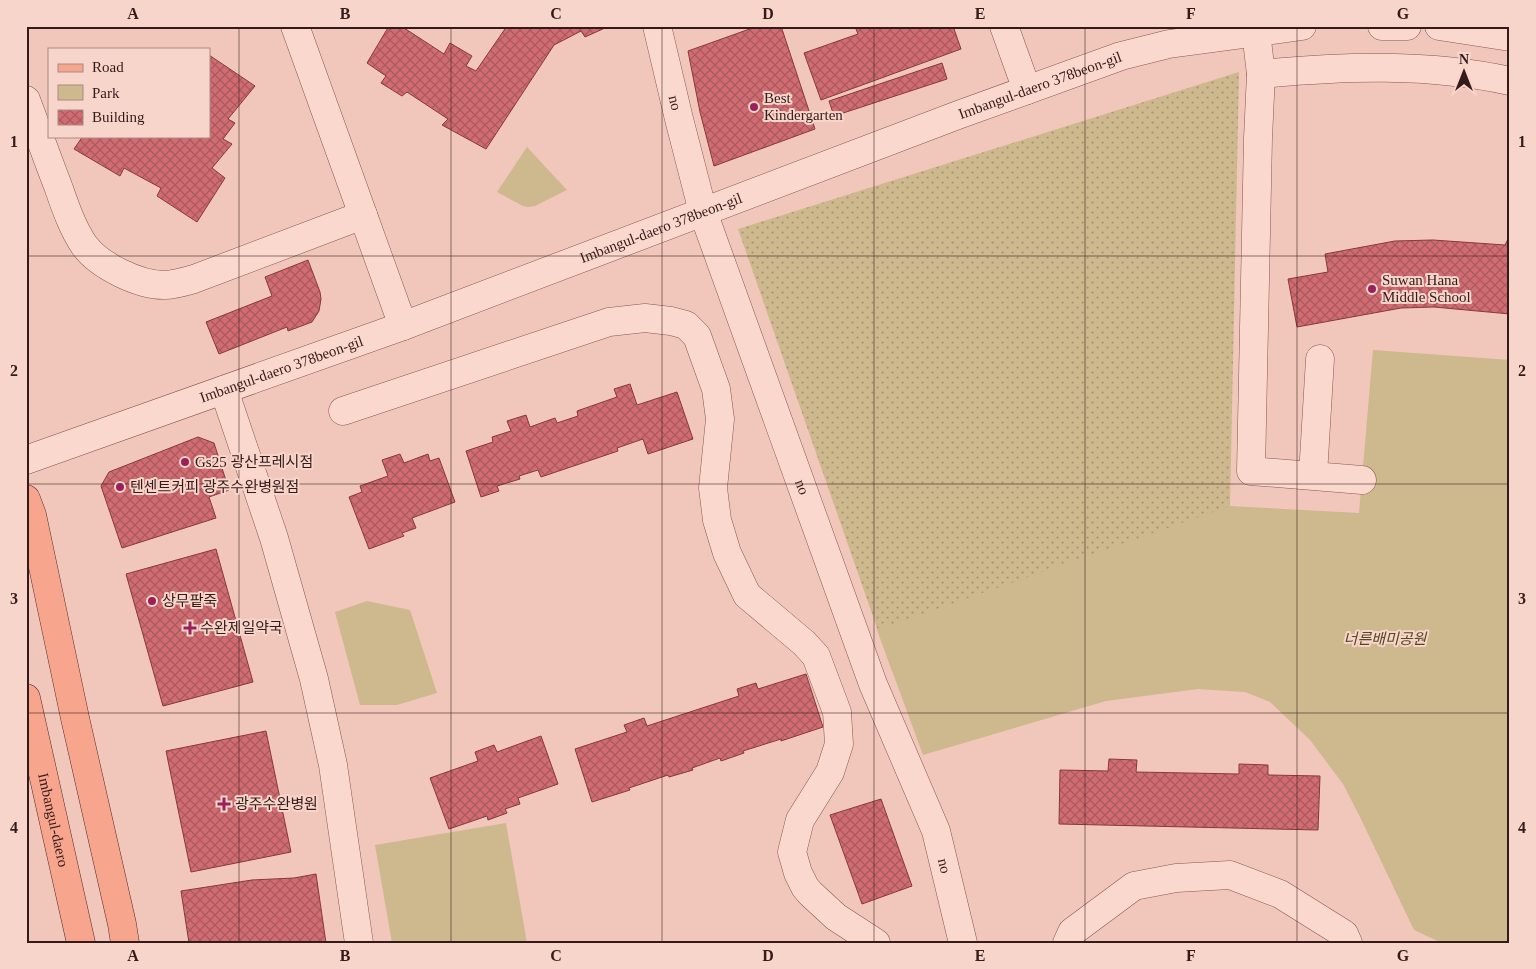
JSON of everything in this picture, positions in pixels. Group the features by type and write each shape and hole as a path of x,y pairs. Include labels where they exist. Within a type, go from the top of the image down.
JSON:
{"main road":[{"path":"26,499 32,515 125,943"},
{"name":"Imbangul-daero","path":"26,698 81,943"}],"street":[{"path":"295,26 403,326"},
{"name":"no","path":"658,26 703,212 873,684 936,831 963,943"},
{"path":"1004,26 1027,90"},
{"name":"Imbangul-daero 378beon-gil","path":"26,460 403,326 1121,56 1169,44 1302,26"},
{"path":"1382,26 1407,26"},
{"path":"1439,26 1510,37"},
{"path":"1256,32 1261,74 1251,471 1362,480"},
{"path":"1261,74 1314,69 1382,67 1450,71 1510,81"},
{"path":"26,100 72,224 85,245 95,258 111,268 146,283 163,285 194,279 363,215"},
{"path":"343,411 609,322 645,318 686,325 697,336 716,389 720,419 713,488 717,520 727,553 747,595 804,642 816,656 837,712 838,744 830,772 800,820 792,852 798,873 805,888 836,917 876,943"},
{"path":"1313,475 1320,359"},
{"path":"224,390 274,538 314,679 333,765 359,943"},
{"path":"1067,943 1072,932 1134,886 1176,878 1230,875 1280,894 1344,934 1348,943"}],"green space":[{"path":"1239,72 1230,506 892,671 738,229"},
{"path":"527,147 567,190 535,206 528,207 497,192"},
{"name":"너른배미공원","path":"1373,350 1510,360 1510,943 1442,943 1414,930 1343,784 1310,740 1270,702 1245,692 1198,689 1106,701 923,755 877,630 1230,506 1359,513"},
{"path":"367,601 410,610 437,693 397,705 360,705 335,612"},
{"path":"506,823 527,943 392,943 375,845"}],"building":[{"path":"389,26 401,26 444,54 450,43 472,56 466,66 476,71 507,26 604,26 605,28 585,37 581,31 554,45 486,149 442,125 448,119 407,92 402,96 381,83 386,76 367,63"},
{"name":"Best Kindergarten","path":"758,26 781,26 815,129 714,166 700,112 688,51"},
{"path":"862,26 953,26 961,49 821,100 804,53 858,34 856,29"},
{"path":"210,56 255,86 228,119 235,123 223,139 232,144 212,168 225,178 197,222 157,196 161,188 124,168 120,176 74,149 82,138 210,138"},
{"path":"942,63 947,79 834,116 829,101"},
{"path":"1510,235 1510,314 1434,307 1401,308 1297,327 1288,279 1328,272 1325,254 1395,241 1433,240 1505,245"},
{"path":"308,260 321,299 319,311 312,322 288,331 287,327 219,354 206,322 272,296 265,277"},
{"path":"630,384 637,405 677,392 693,439 648,454 643,439 617,448 618,451 541,477 538,470 519,476 520,479 497,486 499,491 481,497 466,451 493,442 492,437 511,431 507,421 526,415 530,427 555,418 557,423 578,416 577,411 617,397 614,389"},
{"path":"198,437 214,443 229,490 209,497 216,518 122,548 101,486 109,472"},
{"path":"400,454 404,463 428,454 430,461 439,458 455,502 412,518 416,528 402,533 404,536 369,549 349,497 362,492 360,486 388,476 382,460"},
{"path":"216,549 253,682 163,706 126,574"},
{"path":"806,674 823,727 743,751 744,753 721,761 720,758 692,768 693,770 669,777 668,775 592,802 575,749 627,732 624,725 644,718 647,726 739,696 737,689 756,683 758,689"},
{"path":"266,731 291,852 191,872 166,751"},
{"path":"541,736 558,784 518,798 520,804 505,809 507,813 488,820 487,816 449,829 430,778 478,761 475,752 494,745 497,752"},
{"path":"1109,759 1137,760 1136,772 1239,774 1239,764 1268,765 1268,775 1320,776 1318,830 1059,824 1060,770 1108,771"},
{"path":"881,799 912,886 862,904 830,815"},
{"path":"316,874 326,943 189,943 181,891 252,880 294,878"}],"place":[{"name":"Best Kindergarten","path":"754,107"},
{"name":"Suwan Hana Middle School","path":"1372,289"},
{"name":"Gs25 광산프레시점","path":"185,462"},
{"name":"텐센트커피 광주수완병원점","path":"120,487"},
{"name":"상무팥죽","path":"152,601"},
{"name":"수완제일약국","path":"190,628"},
{"name":"광주수완병원","path":"224,804"}]}
